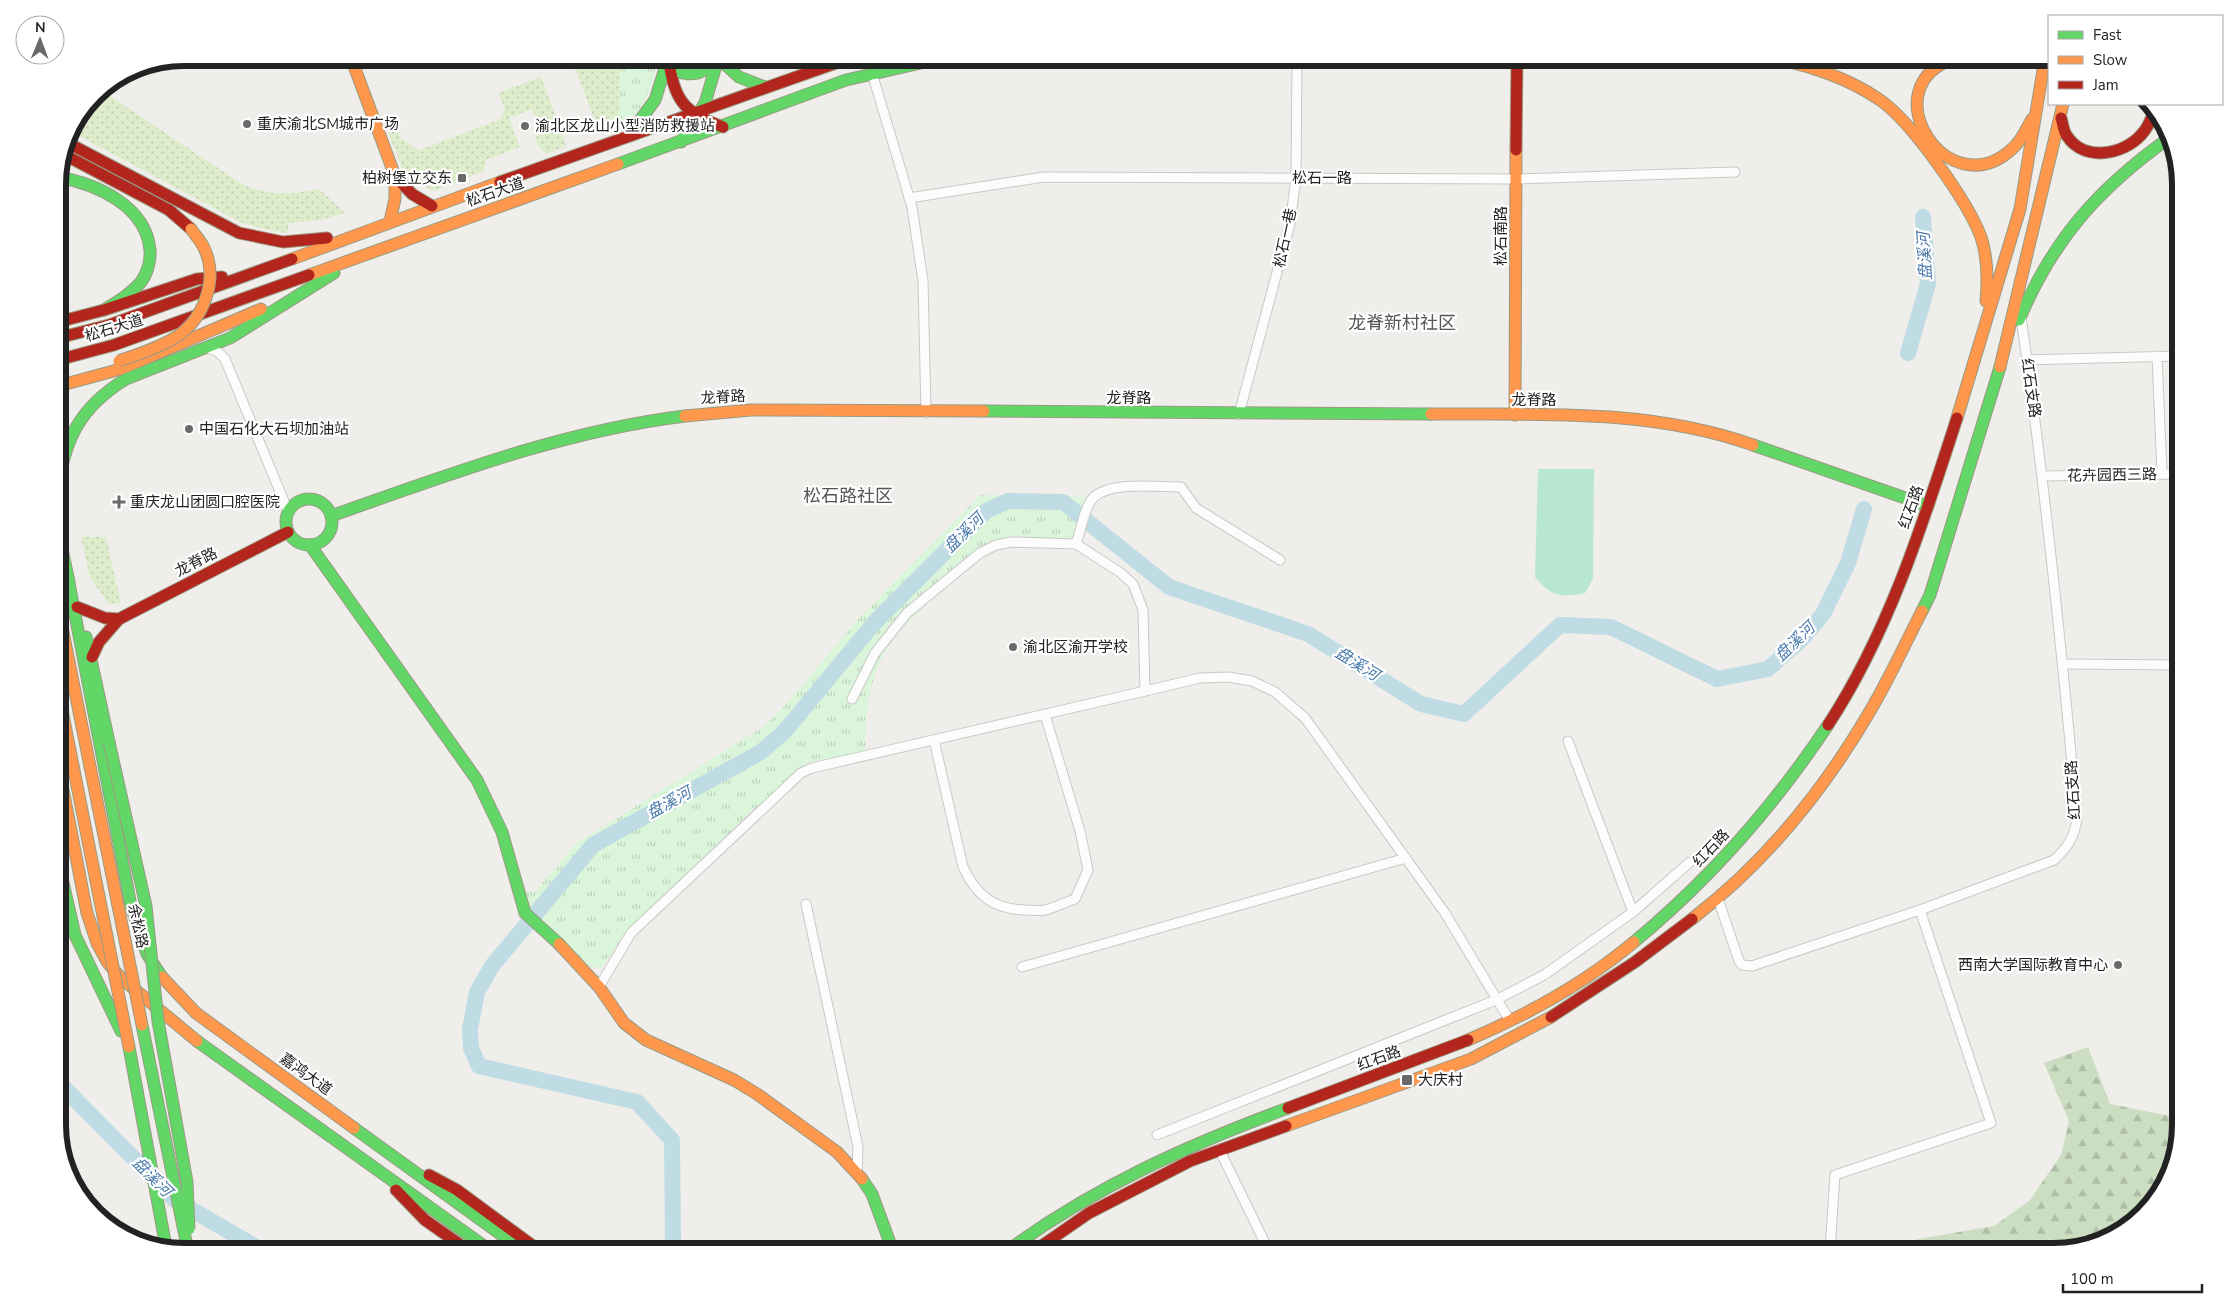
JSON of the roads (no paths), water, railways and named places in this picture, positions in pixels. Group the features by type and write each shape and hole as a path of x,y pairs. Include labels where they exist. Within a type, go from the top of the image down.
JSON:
{"main road":[{"path":"354,66 395,176 395,199 390,221"},
{"path":"629,135 655,100 666,66"},
{"path":"669,66 674,92 697,113 723,126"},
{"path":"672,66 675,71 690,76 706,72 711,66"},
{"path":"682,142 711,88 716,66"},
{"path":"726,66 739,78 765,87"},
{"name":"松石大道","path":"67,336 109,325 254,274 390,221 827,66"},
{"name":"松石大道","path":"67,358 114,345 682,142 846,80 905,66"},
{"name":"松石南路","path":"1515,415 1517,66"},
{"path":"1805,66 1827,72 1882,101 1913,134 1968,207 1979,231 1986,260 1988,288 1972,370"},
{"path":"1938,66 1923,78 1918,96 1917,116 1923,133 1932,147 1942,156 1958,163 1976,165 2006,154 2017,144 2039,108"},
{"name":"红石路","path":"1018,1243 1081,1200 1183,1148 1460,1045 1552,998 1626,950 1697,885 1733,847 1792,777 1821,734 1871,648 1928,506 1972,370 2019,214 2039,108 2044,66"},
{"path":"1998,376 2063,105"},
{"path":"2061,118 2066,136 2080,148 2098,152 2117,151 2132,144 2144,134 2152,120"},
{"path":"1047,1243 1089,1213 1166,1173 1218,1149 1471,1059 1562,1011 1635,962 1718,899 1762,856 1816,791 1873,706 1930,595 1998,376 2021,315 2056,250 2107,187 2164,142"},
{"path":"73,146 239,233 262,241 289,243 364,232"},
{"path":"67,374 119,361 178,336 196,318 208,296 210,272 204,250 191,229 169,210 69,157"},
{"path":"395,176 412,194 432,206"},
{"path":"67,179 86,182 115,198 137,216 147,234 150,248 150,264 145,277 132,291 104,310"},
{"path":"67,443 84,411 110,388 126,379 230,338 325,278 371,252"},
{"path":"67,320 104,310 197,279 254,274"},
{"path":"67,384 121,370 266,307 325,278"},
{"name":"龙脊路","path":"331,516 492,461 625,425 692,414 751,410 1636,417 1694,426 1723,434 1928,506"},
{"path":"300,500 315,500 328,509 331,516 331,529 328,535 317,544 310,545 297,542 288,532 285,525 288,511 300,500"},
{"name":"龙脊路","path":"119,619 288,532"},
{"path":"310,545 477,780 502,832 525,913 559,944 599,987 624,1023 635,1032 646,1040 734,1080 758,1094 837,1152 857,1172 881,1214 890,1243"},
{"path":"67,573 92,657 146,906 158,1021 188,1182 189,1243"},
{"name":"嘉鸿大道","path":"67,573 130,906 138,937 149,960 165,982 196,1013 513,1243"},
{"path":"77,607 105,618 119,619"},
{"path":"92,657 99,642 119,619"},
{"name":"余松路","path":"67,651 187,1243"},
{"name":"余松路","path":"67,735 157,1190 165,1241"},
{"path":"67,810 87,913 97,943 108,963 137,995 181,1030 479,1243"},
{"path":"67,900 75,935 129,1047"},
{"name":"嘉鸿大道","path":"398,1159 457,1190 528,1243"},
{"path":"376,1170 425,1220 457,1243"}],"street":[{"name":"松石一巷","path":"1239,414 1290,224 1296,178 1297,66"},
{"path":"872,73 909,198 923,280 926,412"},
{"name":"松石一路","path":"909,198 1044,177 1516,179 1735,172"},
{"name":"红石支路","path":"1718,899 1740,961 1747,967 1920,910 2054,860 2067,848 2075,834 2077,819 2044,476 2021,315"},
{"path":"225,359 226,348 230,338"},
{"path":"205,348 218,352 225,359 288,511"},
{"path":"2157,356 2162,474"},
{"path":"2027,360 2171,356"},
{"name":"花卉园西三路","path":"2044,476 2171,474"},
{"path":"1076,544 1094,497 1115,487 1181,487 1196,508 1280,560"},
{"path":"852,699 875,653 907,613 980,553 996,545 1012,542 1076,544 1121,573 1133,584 1140,596 1143,610 1145,691"},
{"path":"2063,664 2172,665"},
{"path":"599,987 631,933 791,781 812,768 1200,678 1228,677 1252,681 1275,692 1305,718 1445,913 1510,1021"},
{"path":"934,740 963,867 970,883 980,894 992,902 1013,909 1045,910 1075,899 1088,870 1080,831 1045,715"},
{"path":"1568,741 1633,912"},
{"path":"1022,967 1406,858"},
{"path":"1157,1135 1496,1000 1544,974 1633,912 1690,862"},
{"path":"806,904 858,1148 857,1172"},
{"path":"1831,1243 1835,1174 1991,1123 1920,910"},
{"path":"1218,1149 1265,1243"}],"waterway":[{"name":"盘溪河","path":"1908,353 1928,284 1923,217"},
{"name":"盘溪河","path":"672,1243 672,1140 637,1102 479,1066 471,1048 470,1029 477,992 492,966 593,845 761,752 785,731 875,622 986,511 1008,501 1063,502 1169,587 1308,634 1421,704 1464,714 1560,625 1611,627 1717,679 1768,669 1803,638 1823,614 1848,563 1864,509"},
{"name":"盘溪河","path":"67,1091 175,1200 249,1243"}],"place":[{"name":"重庆渝北SM城市广场","path":"247,124"},
{"name":"渝北区龙山小型消防救援站","path":"525,126"},
{"name":"柏树堡立交东","path":"462,178"},
{"name":"中国石化大石坝加油站","path":"189,429"},
{"name":"重庆龙山团圆口腔医院","path":"119,502"},
{"name":"渝北区渝开学校","path":"1013,647"},
{"name":"西南大学国际教育中心","path":"2118,965"},
{"name":"大庆村","path":"1407,1080"}],"district":[{"name":"龙脊新村社区","path":"1402,323"},
{"name":"松石路社区","path":"848,496"}]}
